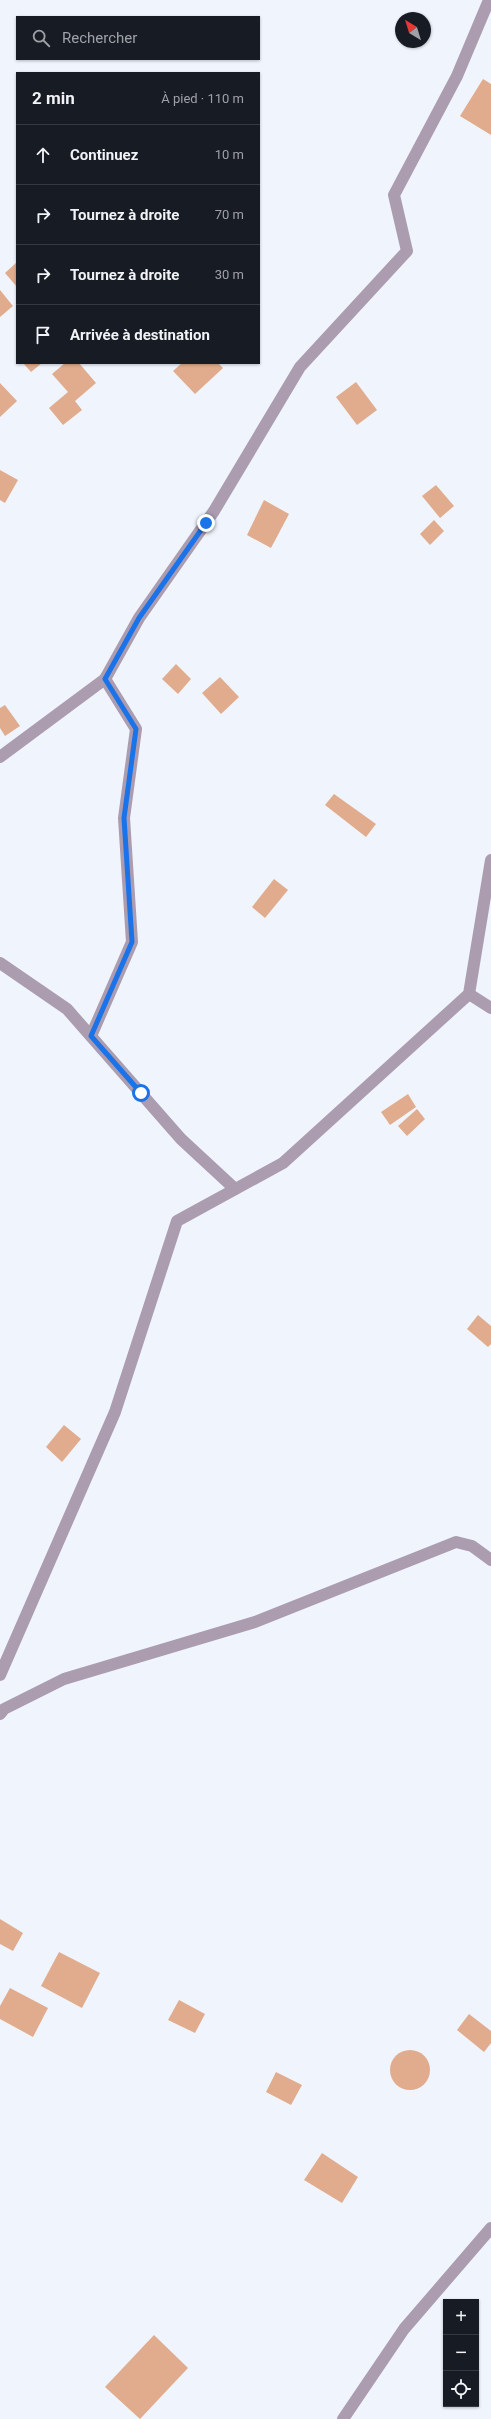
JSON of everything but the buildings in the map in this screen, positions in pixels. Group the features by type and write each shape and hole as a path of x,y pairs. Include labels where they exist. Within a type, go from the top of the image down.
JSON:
{"street":[{"path":"0,757 105,679 139,618 214,511 300,367 407,251 394,195 457,76 489,0"},
{"path":"91,1036 132,942 124,818 136,729 105,679"},
{"path":"0,1675 115,1412 177,1221 283,1163 470,994 491,860"},
{"path":"0,963 67,1009 181,1139 235,1189"},
{"path":"470,994 491,1008"},
{"path":"0,1714 4,1709 64,1679 255,1622 456,1542 472,1546 491,1560"},
{"path":"343,2419 404,2329 491,2228"}],"route":[{"path":"141,1093 91,1036 132,942 124,818 136,729 105,679 139,618 206,523"}]}
